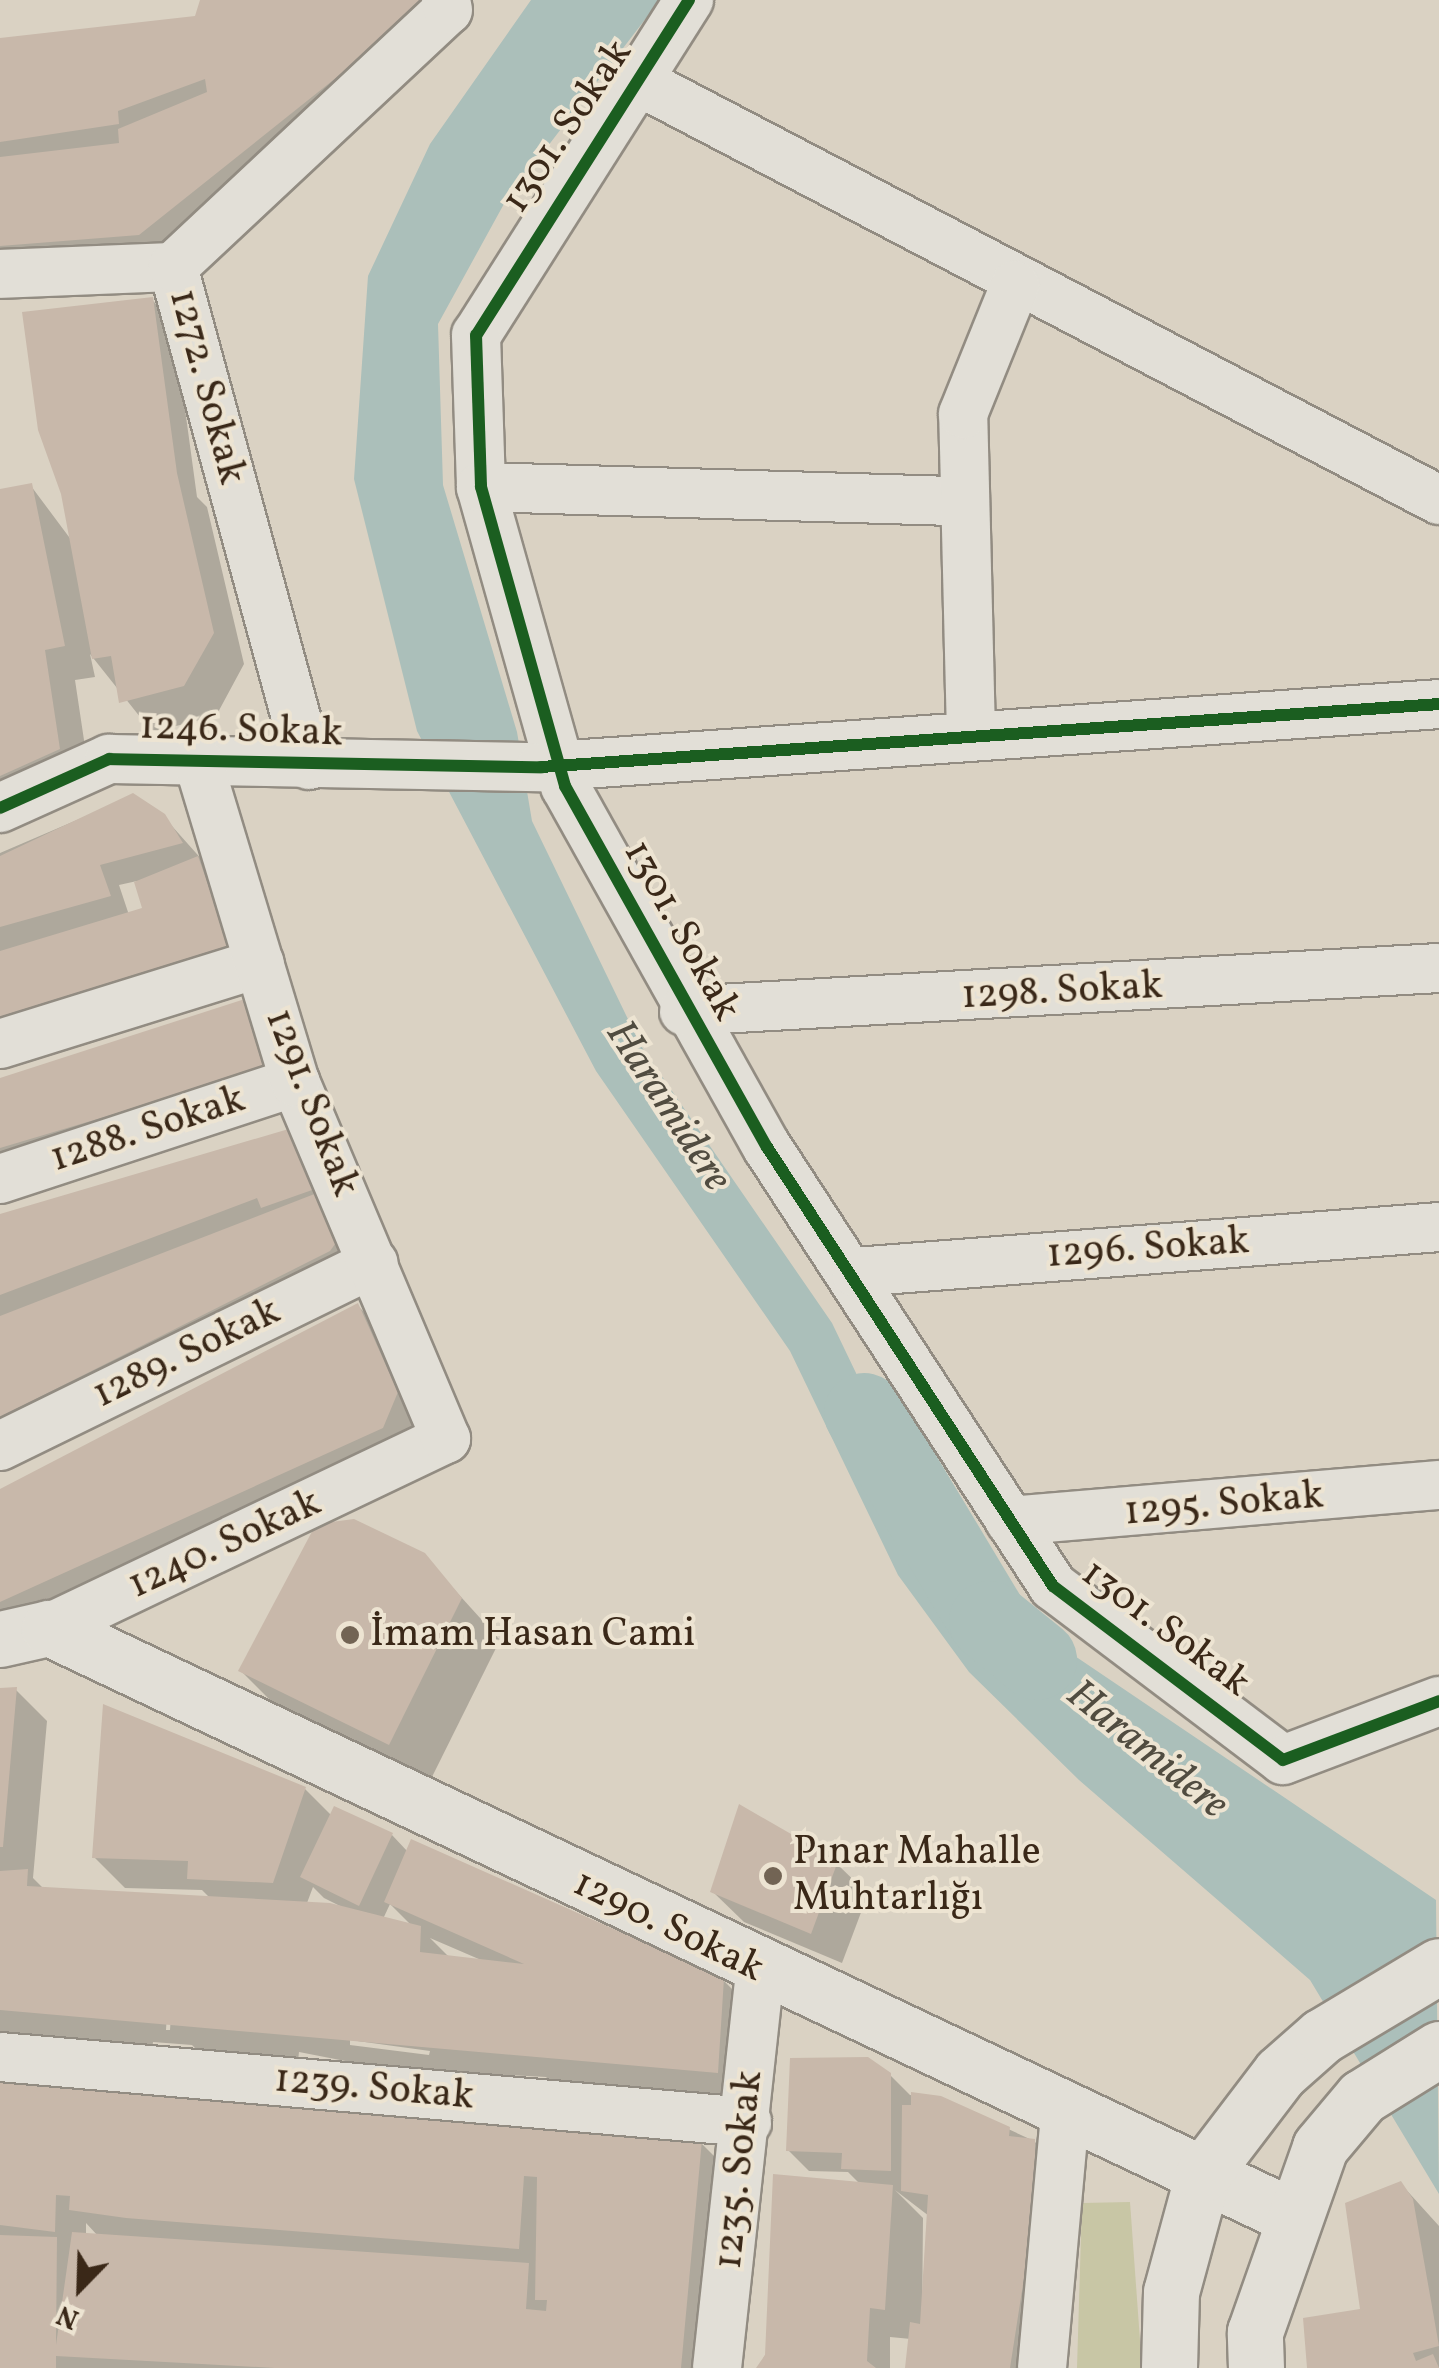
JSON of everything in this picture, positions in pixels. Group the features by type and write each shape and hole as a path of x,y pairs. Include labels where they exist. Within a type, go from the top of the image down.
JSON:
{"street":[{"name":"1301. Sokak","path":"690,0 476,335 480,487 549,765 684,1011 856,1272 1052,1586 1284,1760 1439,1700"},
{"name":"1272. Sokak","path":"308,765 173,268 451,3"},
{"path":"638,82 1014,286 1439,500"},
{"path":"0,274 173,268"},
{"path":"971,734 963,414 1014,286"},
{"path":"480,487 965,501"},
{"name":"1246. Sokak","path":"0,808 109,759 370,768 549,765 1439,704"},
{"name":"1291. Sokak","path":"198,760 295,1082 446,1439"},
{"path":"0,1044 260,963"},
{"name":"1298. Sokak","path":"684,1011 1439,968"},
{"name":"1288. Sokak","path":"0,1179 295,1082"},
{"name":"1296. Sokak","path":"856,1272 1439,1227"},
{"name":"1289. Sokak","path":"0,1446 374,1263"},
{"name":"1240. Sokak","path":"25,1634 446,1439"},
{"name":"1295. Sokak","path":"1010,1522 1439,1485"},
{"name":"1290. Sokak","path":"25,1634 1065,2116 1291,2216"},
{"path":"1169,2368 1171,2292 1203,2174 1267,2084 1322,2036 1439,1966"},
{"name":"1235. Sokak","path":"717,2368 747,2122 760,1972"},
{"path":"1256,2368 1255,2332 1291,2216 1320,2147 1362,2097 1439,2048"},
{"name":"1239. Sokak","path":"0,2057 747,2122"},
{"path":"1042,2368 1065,2116"}],"shaded area":[{"path":"1130,2202 1142,2368 1077,2368 1082,2203"}],"water":[{"path":"531,0 660,0 505,202 438,324 443,485 517,732 532,821 641,1046 832,1323 952,1573 1436,1900 1439,2194 1310,1980 1079,1780 969,1672 898,1575 790,1351 596,1071 417,731 354,479 368,276 430,144"}],"building":[{"path":"200,0 420,0 421,10 139,235 0,246 0,157 119,143 118,129 207,92 205,79 118,111 119,124 0,142 0,38 195,16"},
{"path":"153,297 177,473 214,633 184,686 119,703 111,656 92,659 61,494 38,430 22,312"},
{"path":"32,483 65,646 45,650 60,749 0,776 0,489"},
{"path":"133,793 165,814 183,843 100,865 111,896 0,927 0,856"},
{"path":"198,856 232,953 0,1030 0,951 142,908 134,882"},
{"path":"248,998 275,1066 0,1148 0,1078"},
{"path":"292,1128 315,1189 261,1208 257,1198 0,1295 0,1214"},
{"path":"317,1193 338,1240 330,1251 0,1417 0,1316"},
{"path":"358,1303 398,1392 383,1428 0,1602 0,1489"},
{"name":"İmam Hasan Cami","path":"354,1519 425,1553 462,1598 389,1745 238,1671 316,1524"},
{"path":"17,1687 3,1847 0,1847 0,1688"},
{"path":"103,1704 306,1787 273,1883 187,1879 188,1861 92,1858"},
{"name":"Pınar Mahalle Muhtarlığı","path":"739,1804 838,1861 811,1934 710,1892"},
{"path":"334,1806 393,1833 359,1906 300,1877"},
{"path":"411,1839 724,1978 718,2073 0,2010 0,1871 28,1869 27,1886 330,1903 421,1926 420,1952 524,1964 384,1902"},
{"path":"868,2057 891,2073 891,2171 841,2169 842,2153 786,2151 790,2058"},
{"path":"0,2082 702,2140 681,2368 275,2368 56,2356 56,2368 0,2368 0,2235 57,2237 56,2345 72,2232 529,2263 526,2309 546,2311 547,2300 535,2300 537,2177 524,2176 519,2249 126,2218 69,2210 70,2196 56,2195 55,2232 0,2225"},
{"path":"911,2092 941,2096 1010,2127 1009,2136 1035,2139 1035,2207 1010,2368 905,2368 910,2322 920,2324 928,2195 901,2191 902,2105 911,2105"},
{"path":"773,2174 893,2185 885,2310 870,2308 867,2361 876,2368 756,2368 765,2355"},
{"path":"1401,2181 1413,2199 1439,2346 1413,2353 1416,2361 1433,2354 1439,2368 1307,2368 1303,2318 1360,2309 1345,2203"}],"waterway":[{"name":"Haramidere","path":"864,1413 989,1621 1037,1660"}],"cycle path":[{"path":"689,0 476,335 481,487 565,786 767,1147 1053,1586 1283,1760 1439,1701"},
{"path":"0,808 109,759 541,767 1439,704"}],"place":[{"name":"İmam Hasan Cami","path":"350,1635"},
{"name":"Pınar Mahalle Muhtarlığı","path":"773,1876"}]}
